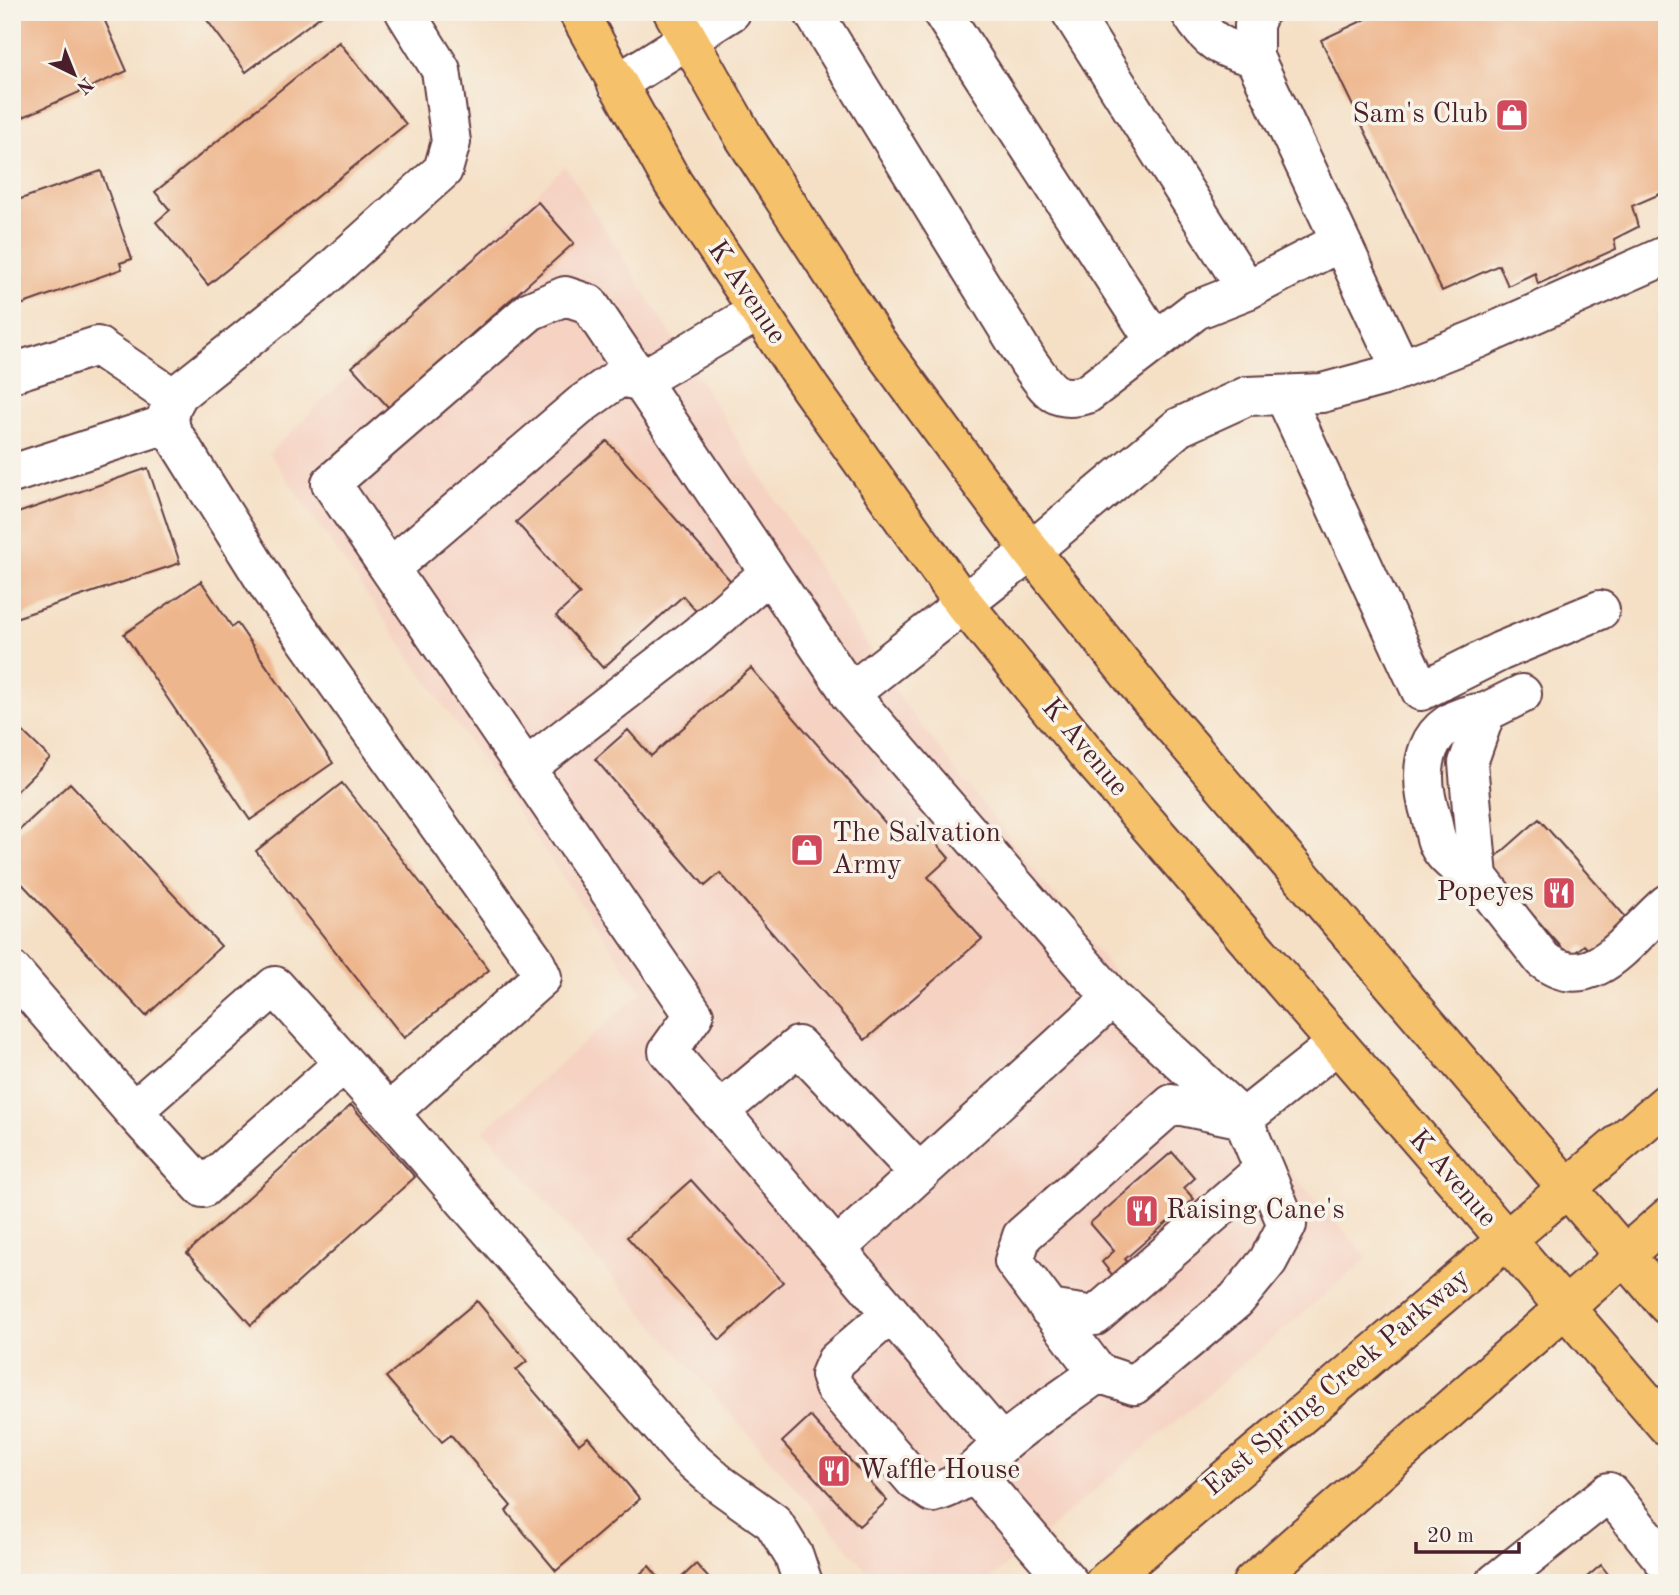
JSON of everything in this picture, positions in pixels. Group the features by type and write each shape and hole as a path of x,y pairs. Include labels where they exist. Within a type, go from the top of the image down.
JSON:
{"main road":[{"name":"K Avenue","path":"578,12 673,183 758,311 964,604 1337,1044 1667,1426"},
{"path":"681,25 744,137 876,341 1031,551 1148,697 1667,1305"},
{"name":"East Spring Creek Parkway","path":"1104,1583 1667,1104"},
{"path":"1252,1583 1667,1218"}],"lane":[{"path":"172,411 178,393 314,286 443,170 452,142 441,70 405,12"},
{"path":"617,83 681,25 732,12"},
{"path":"813,12 1029,363 1052,394 1070,399 1087,394 1196,310 1247,290 1340,242"},
{"path":"942,12 1156,341"},
{"path":"1071,12 1247,290"},
{"path":"1190,12 1201,30 1221,48 1254,57"},
{"path":"1259,12 1254,24 1254,57 1401,369"},
{"path":"850,693 1031,551 1179,427 1247,396 1322,394 1401,369 1477,339 1667,255"},
{"path":"1002,1444 668,1051 694,1015 331,483 530,312 565,296 589,304 850,693 1112,998 1243,1119 1287,1225 1268,1261 1237,1300 1133,1385 1098,1373 1014,1261 1022,1236 1172,1104 1243,1119"},
{"path":"390,568 582,404 620,377 640,381 758,311"},
{"path":"12,373 97,346 172,411 271,590 533,958 542,977 389,1113"},
{"path":"1284,395 1421,691 1501,651 1600,610"},
{"path":"12,474 172,411"},
{"path":"526,768 698,635 769,573"},
{"path":"1522,694 1486,712 1468,763 1478,877 1543,960 1556,970 1575,973 1600,968 1664,906"},
{"path":"12,971 203,1188 344,1063"},
{"path":"134,1111 275,986 389,1113 682,1452 721,1485 773,1522 794,1556 803,1583"},
{"path":"835,1249 1112,998"},
{"path":"1243,1119 1337,1044"},
{"path":"720,1111 798,1046 919,1173"},
{"path":"1049,1309 1095,1316 1263,1170"},
{"path":"890,1314 836,1361 830,1375 834,1387 915,1481 933,1493 950,1489 974,1473 1002,1444 1098,1373"},
{"path":"974,1473 1069,1583"},
{"path":"1495,1583 1609,1492 1667,1564"}],"shaded area":[{"path":"565,166 903,702 1131,994 1368,1258 985,1583 878,1583 484,1130 642,992 269,453"}],"building":[{"path":"12,12 101,12 127,71 12,122"},
{"path":"201,12 326,12 246,72"},
{"name":"Sam's Club","path":"1381,12 1667,12 1667,191 1632,206 1638,227 1614,239 1616,249 1538,284 1535,273 1508,286 1499,265 1442,291 1321,40"},
{"path":"339,42 406,124 208,285 156,222 170,210 155,192"},
{"path":"101,171 132,259 120,263 122,269 12,308 12,202"},
{"path":"538,202 574,243 389,408 352,367"},
{"path":"607,441 736,587 702,618 683,596 603,668 556,616 580,594 516,522"},
{"path":"148,468 180,563 12,619 12,515"},
{"path":"201,581 232,627 237,623 333,763 250,820 124,634"},
{"name":"The Salvation Army","path":"751,668 901,841 920,825 949,858 928,877 982,939 865,1040 720,873 705,886 595,759 628,730 651,756"},
{"path":"12,721 50,758 12,796"},
{"path":"70,783 221,946 146,1016 12,873 12,837"},
{"path":"342,783 489,970 404,1038 256,851"},
{"name":"Popeyes","path":"1539,819 1631,923 1594,955 1584,945 1570,957 1488,864"},
{"path":"351,1105 415,1177 251,1325 187,1253"},
{"name":"Raising Cane's","path":"1172,1152 1195,1178 1184,1188 1194,1199 1125,1259 1129,1264 1114,1277 1102,1262 1114,1251 1090,1223"},
{"path":"691,1180 783,1282 720,1340 627,1237"},
{"path":"477,1301 527,1361 516,1370 579,1444 588,1437 640,1499 556,1571 506,1511 511,1506 451,1435 442,1442 386,1377"},
{"name":"Waffle House","path":"810,1416 887,1501 859,1526 782,1442"},
{"path":"696,1564 713,1583 676,1583"},
{"path":"1601,1565 1615,1583 1580,1583"},
{"path":"649,1566 663,1583 630,1583"}],"place":[{"name":"Sam's Club","path":"1512,115"},
{"name":"The Salvation Army","path":"807,850"},
{"name":"Popeyes","path":"1559,893"},
{"name":"Raising Cane's","path":"1142,1211"},
{"name":"Waffle House","path":"834,1471"}]}
